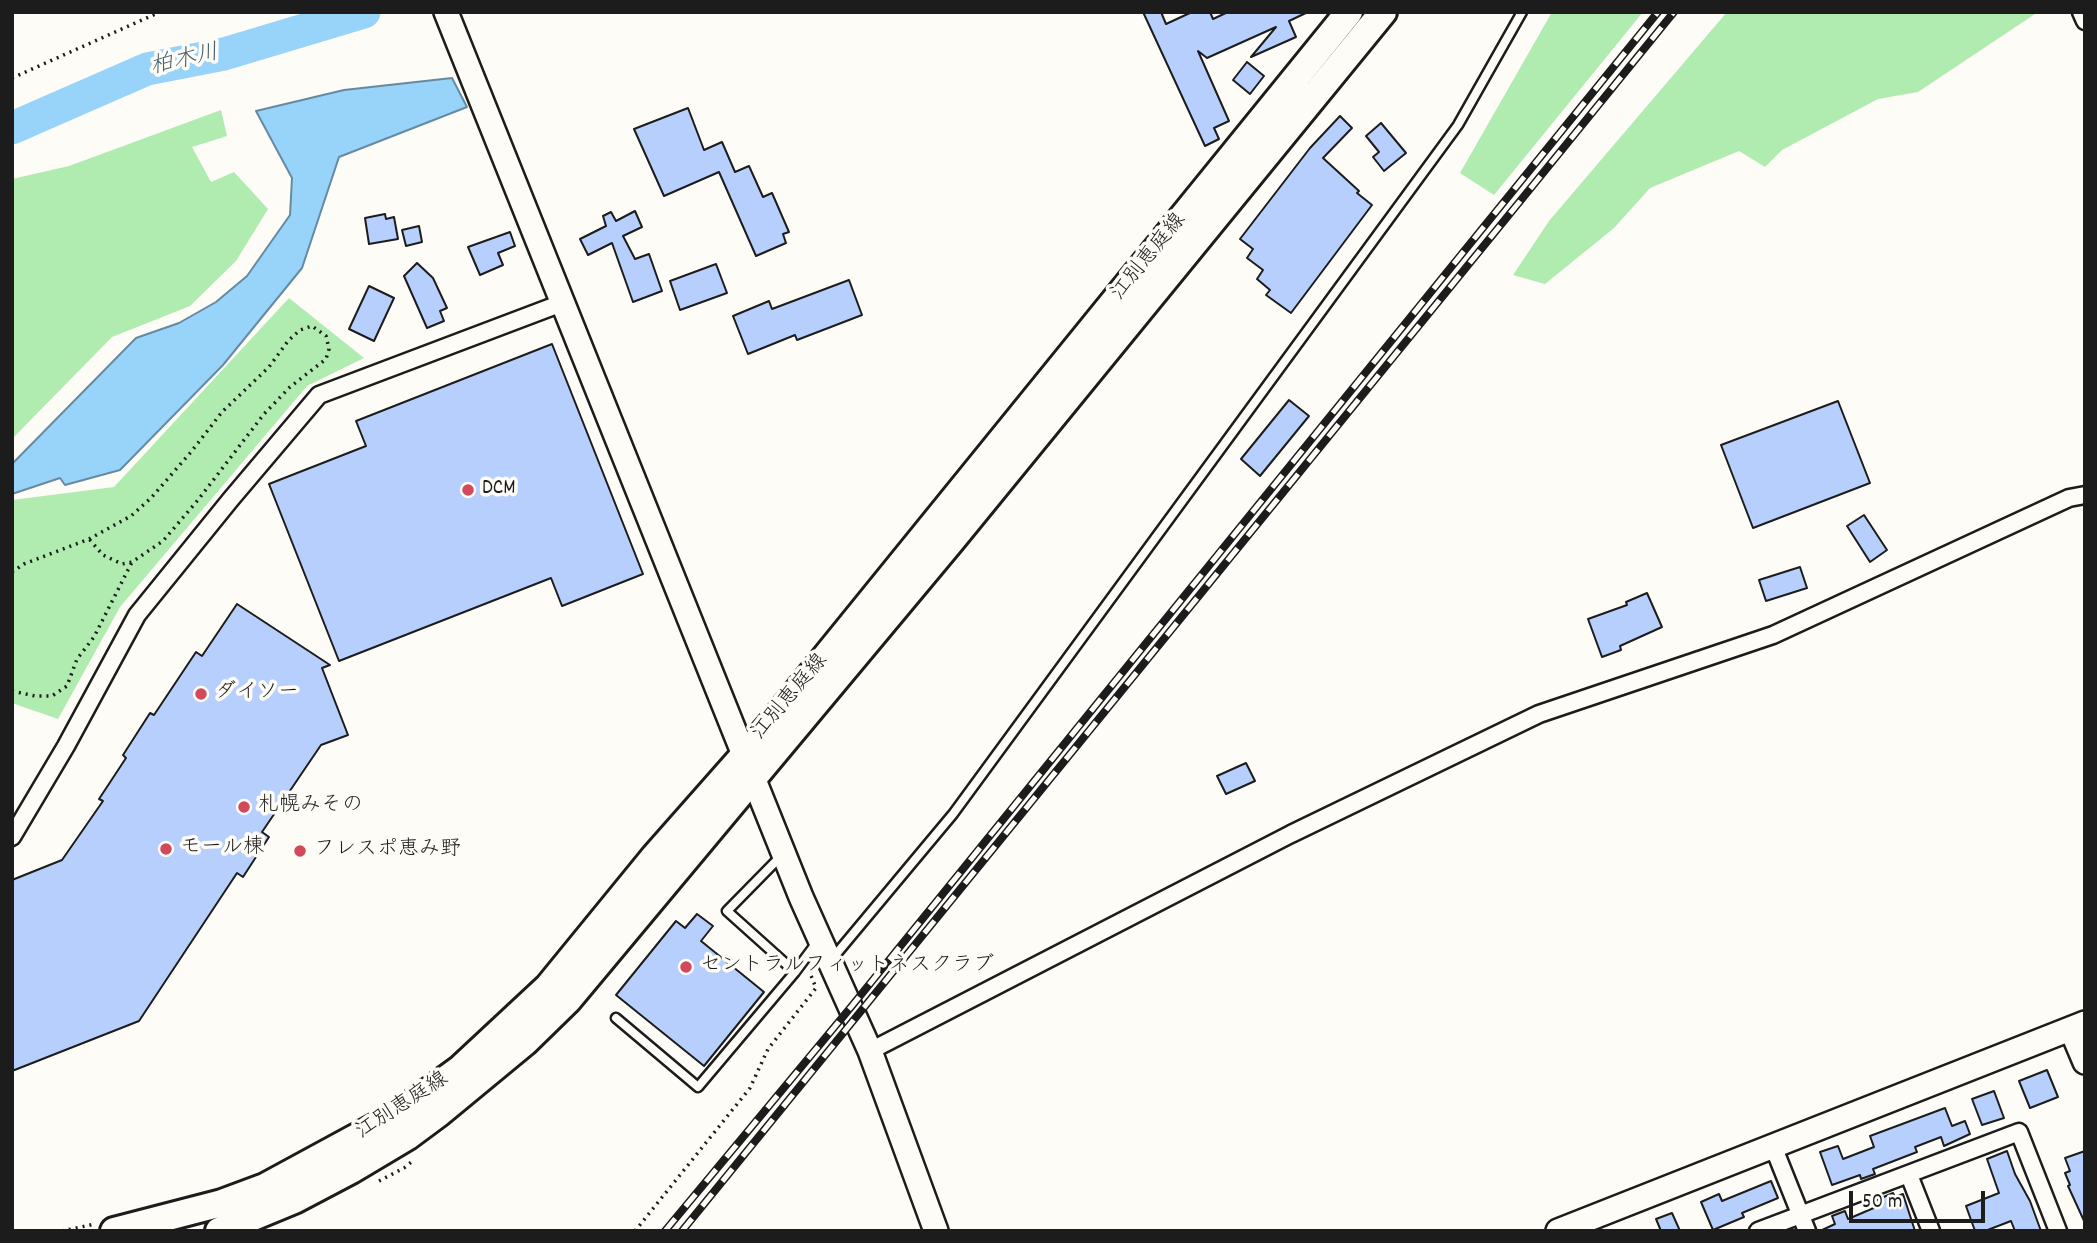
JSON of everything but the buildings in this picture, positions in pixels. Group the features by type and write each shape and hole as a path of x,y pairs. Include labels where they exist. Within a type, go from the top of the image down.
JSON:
{"main road":[{"name":"江別恵庭線","path":"106,1227 222,1203 265,1186 394,1117 460,1069 548,987 655,856 748,767 768,728 1349,12"},
{"name":"江別恵庭線","path":"219,1231 294,1200 408,1136 493,1069 568,1000 748,767 951,541 1383,12"}],"street":[{"path":"2081,12 2085,21"},
{"path":"446,13 748,767 870,1051 936,1231"},
{"path":"12,837 66,746 137,615 230,499 319,395 562,303"},
{"path":"870,1051 1291,834 1539,713 1773,635 2069,498 2085,495"},
{"path":"1558,1231 2078,1026 2085,1062"},
{"path":"1758,1231 2019,1132 2058,1231"},
{"path":"1773,1146 1807,1231"},
{"path":"1909,1175 1931,1231"}],"lane":[{"path":"830,961 953,814 1458,125 1522,12"},
{"path":"784,853 727,911 794,972"},
{"path":"616,1018 698,1087 820,939"}],"path":[{"path":"12,78 160,12"},
{"path":"12,572 24,564 89,539 131,516 151,498 222,412 269,368 288,341 300,330 312,326 326,336 329,349 326,359 290,387 264,414 163,541 132,562 122,564 110,559 89,539"},
{"path":"12,691 35,696 52,696 67,686 77,659 94,637 132,562"},
{"path":"62,1231 106,1227"}],"green space":[{"path":"1552,12 1643,12 1494,195 1460,173"},
{"path":"1727,12 2038,12 1918,92 1878,99 1782,150 1765,167 1739,151 1650,188 1614,228 1545,284 1513,275 1549,221"},
{"path":"221,110 227,136 192,147 211,182 234,172 268,209 236,261 190,306 112,337 12,439 12,179 69,166"},
{"path":"289,298 364,358 307,386 120,607 58,719 12,703 12,500 114,487"}],"water":[{"path":"452,78 467,107 339,157 302,268 223,365 120,470 65,485 60,478 12,494 12,464 136,338 179,323 216,302 247,276 290,215 292,178 256,111 344,90"}],"waterway":[{"name":"柏木川","path":"12,128 147,69 224,54 364,12"}],"railway":[{"path":"665,1231 851,1007 1658,12"},
{"path":"682,1231 1674,12"}],"place":[{"name":"DCM","path":"468,490"},
{"name":"ダイソー","path":"201,694"},
{"name":"札幌みその","path":"244,807"},
{"name":"モール棟","path":"166,849"},
{"name":"フレスポ恵み野","path":"300,851"},
{"name":"セントラルフィットネスクラブ","path":"686,967"}]}
